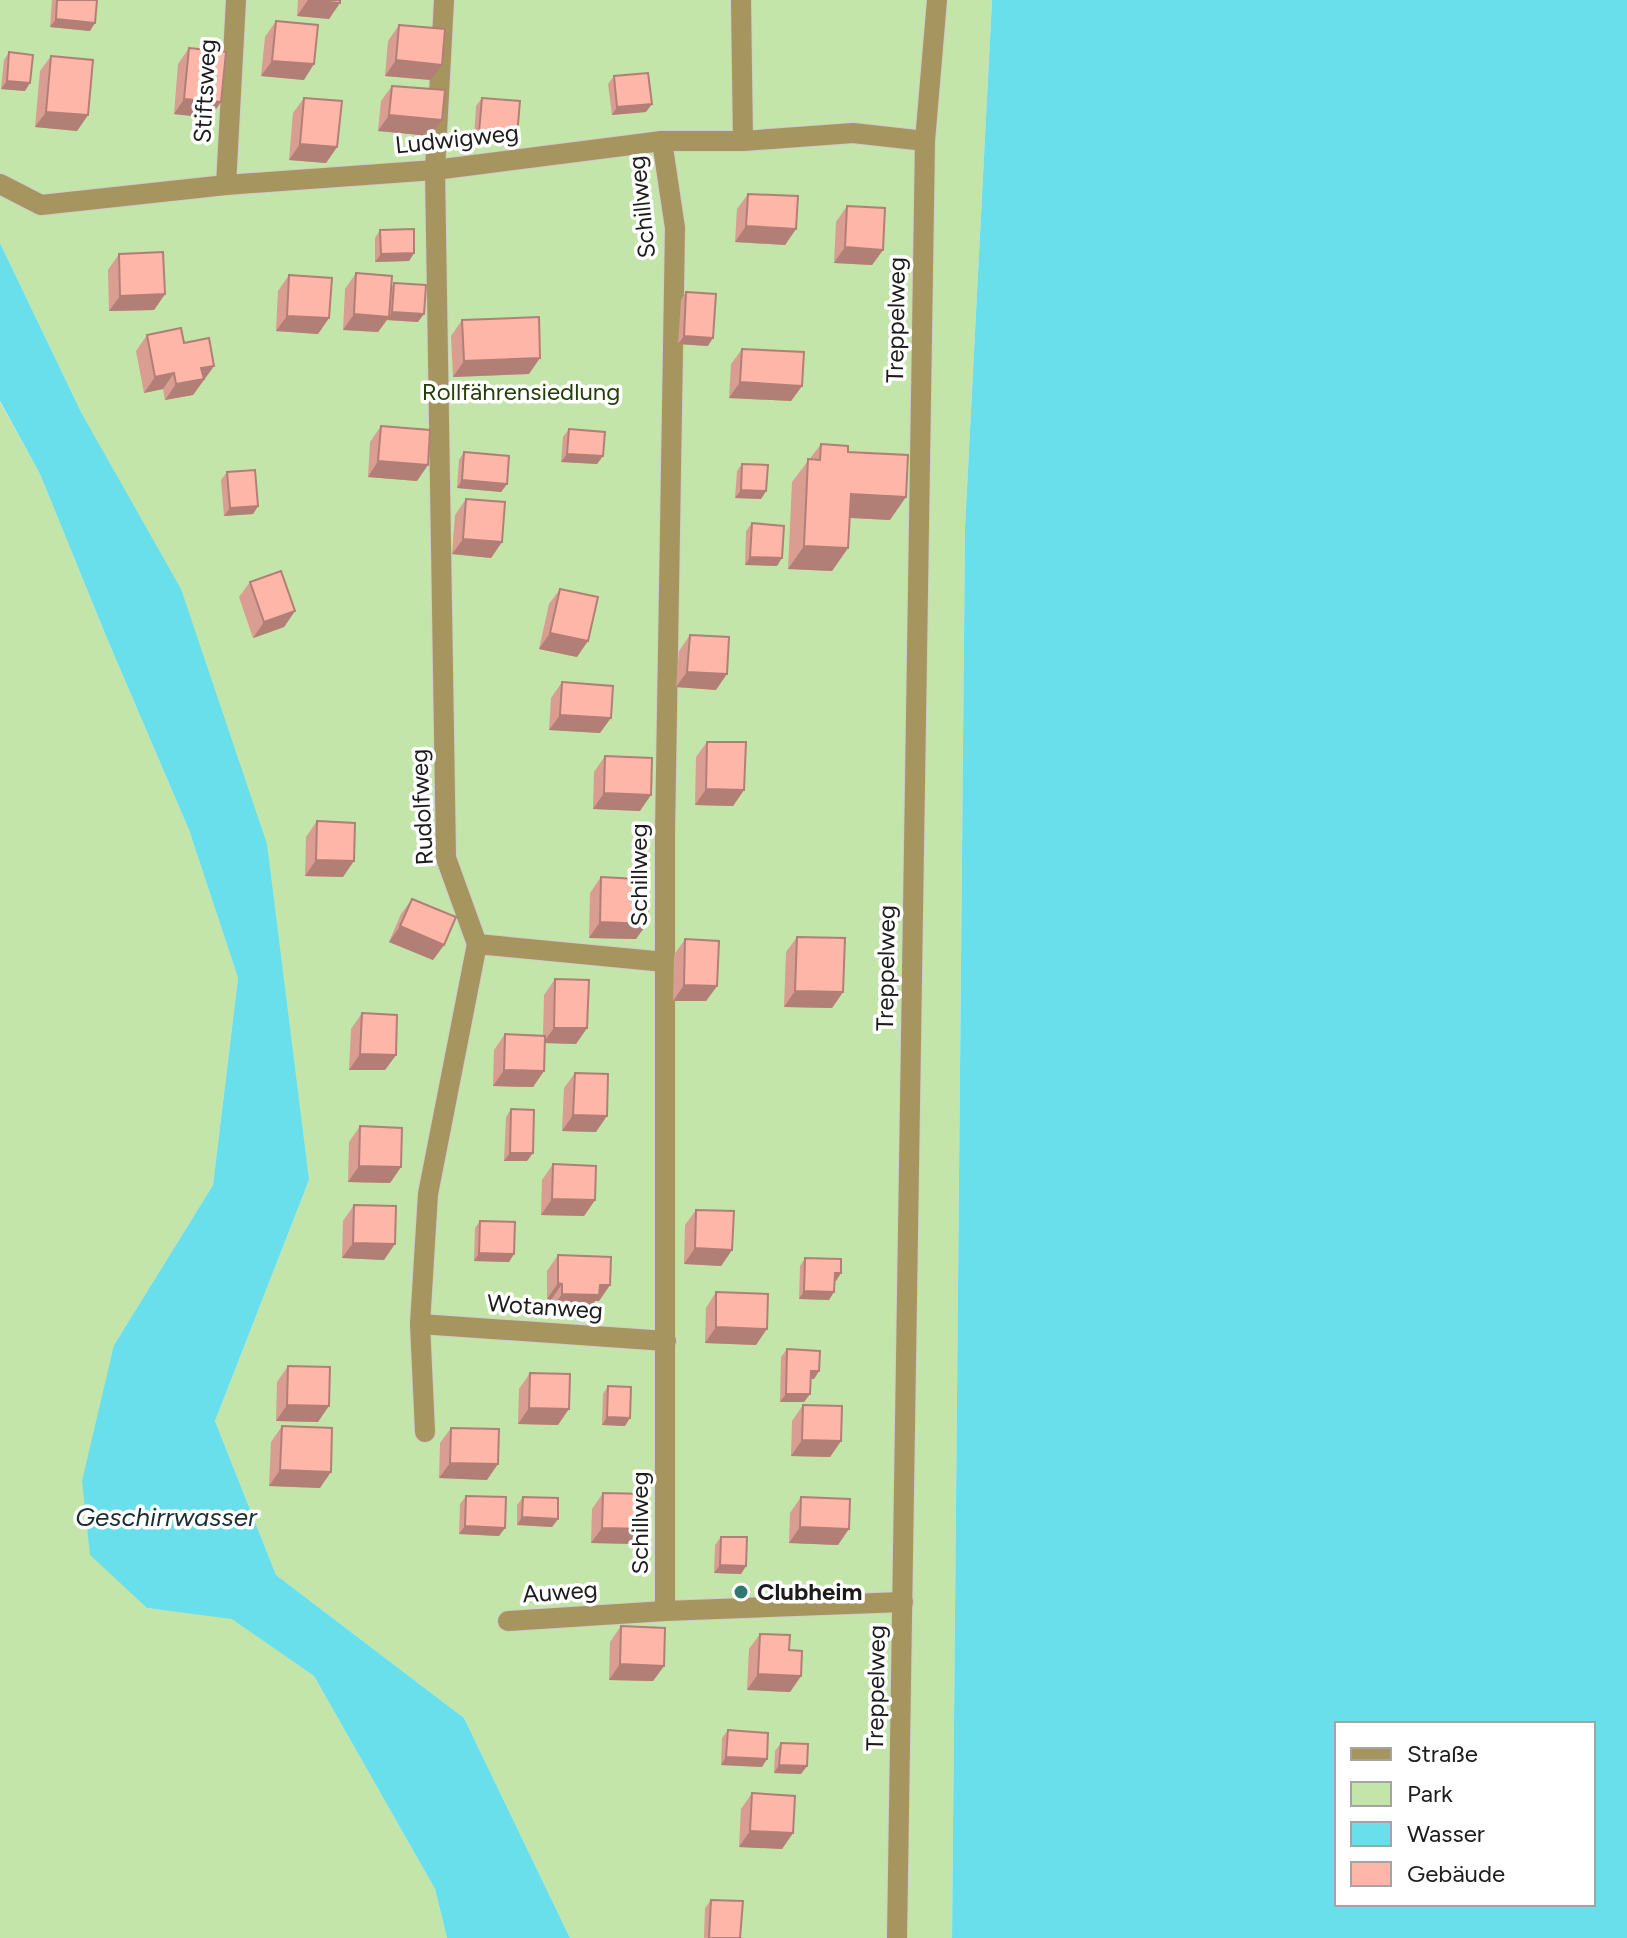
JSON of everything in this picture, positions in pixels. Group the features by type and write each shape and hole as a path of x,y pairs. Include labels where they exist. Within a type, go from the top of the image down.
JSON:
{"street":[{"name":"Stiftsweg","path":"226,185 236,0"},
{"name":"Rudolfweg","path":"444,0 435,170 446,858 477,944"},
{"path":"741,0 743,141"},
{"name":"Treppelweg","path":"897,1938 925,141 937,0"},
{"name":"Ludwigweg","path":"0,184 41,205 226,185 435,170 662,141 743,141 853,133 925,141"},
{"name":"Schillweg","path":"662,141 675,228 665,816 665,1611"},
{"path":"425,1432 420,1324 428,1194 477,944 665,962"},
{"name":"Wotanweg","path":"420,1324 666,1341"},
{"name":"Auweg","path":"508,1621 665,1611 903,1602"}],"green space":[{"name":"Rollfährensiedlung","path":"0,0 992,0 965,528 952,1938 570,1938 464,1718 276,1575 215,1421 309,1180 82,414 0,243"},
{"path":"0,402 40,474 189,830 238,978 213,1185 114,1345 147,1608 232,1618 314,1676 435,1889 447,1938 0,1938"}],"water":[{"path":"992,0 1627,0 1627,1938 952,1938 965,528"},
{"name":"Geschirrwasser","path":"0,243 82,414 181,589 267,844 309,1180 215,1421 276,1575 464,1718 570,1938 447,1938 435,1889 314,1676 232,1619 147,1608 90,1555 82,1481 114,1345 213,1185 238,978 189,830 40,474 0,401"}],"building":[{"path":"57,0 97,0 95,23 56,19"},
{"path":"308,0 340,0 340,3"},
{"path":"276,21 318,25 314,64 272,61"},
{"path":"399,25 445,29 442,65 396,60"},
{"path":"189,48 226,52 221,102 184,99"},
{"path":"9,52 33,55 30,83 7,81"},
{"path":"51,56 93,60 88,115 46,112"},
{"path":"648,73 652,104 617,107 614,76"},
{"path":"392,86 445,90 442,120 389,115"},
{"path":"304,98 342,101 337,147 300,144"},
{"path":"482,98 520,101 517,136 479,132"},
{"path":"748,194 798,196 796,229 746,226"},
{"path":"847,206 885,208 883,250 845,247"},
{"path":"414,229 414,253 381,254 380,230"},
{"path":"163,252 165,294 120,296 119,254"},
{"path":"356,273 392,276 389,317 354,314"},
{"path":"289,275 332,278 329,318 287,316"},
{"path":"394,283 426,285 424,314 392,312"},
{"path":"686,292 716,294 713,338 684,336"},
{"path":"539,317 540,358 464,361 462,320"},
{"path":"181,328 184,343 209,338 214,366 201,368 204,379 176,384 174,373 155,377 147,335"},
{"path":"742,349 804,352 802,386 740,382"},
{"path":"381,426 430,430 428,465 378,461"},
{"path":"569,429 605,432 603,456 567,454"},
{"path":"821,444 848,446 848,452 908,455 906,497 851,494 848,548 804,546 808,459 820,460"},
{"path":"464,452 509,456 507,484 462,480"},
{"path":"742,464 768,465 766,491 741,490"},
{"path":"255,470 258,506 230,508 227,472"},
{"path":"466,499 505,502 502,542 463,539"},
{"path":"752,523 784,526 782,558 750,557"},
{"path":"281,571 295,611 264,622 250,582"},
{"path":"560,589 598,597 588,641 550,633"},
{"path":"690,635 729,637 727,674 687,672"},
{"path":"562,682 613,686 611,718 560,715"},
{"path":"707,742 746,742 744,790 706,789"},
{"path":"605,756 652,758 651,795 604,793"},
{"path":"317,821 355,823 354,861 316,860"},
{"path":"601,877 637,879 637,891 648,891 647,924 600,922"},
{"path":"412,899 456,917 444,945 400,926"},
{"path":"797,937 845,938 843,992 795,991"},
{"path":"685,939 719,941 717,986 684,985"},
{"path":"555,979 589,980 587,1028 554,1028"},
{"path":"362,1013 397,1015 396,1055 360,1054"},
{"path":"505,1034 545,1036 544,1071 504,1070"},
{"path":"575,1073 608,1074 607,1116 573,1115"},
{"path":"511,1109 534,1110 533,1153 510,1153"},
{"path":"360,1126 402,1128 401,1167 359,1166"},
{"path":"553,1164 596,1166 595,1200 552,1199"},
{"path":"354,1205 396,1206 395,1244 353,1243"},
{"path":"696,1210 734,1211 732,1250 695,1248"},
{"path":"480,1221 515,1222 514,1254 479,1253"},
{"path":"558,1255 611,1257 610,1285 600,1285 599,1295 562,1294 562,1284 558,1283"},
{"path":"805,1258 841,1259 841,1273 835,1273 834,1292 804,1291"},
{"path":"716,1292 768,1294 767,1329 716,1327"},
{"path":"787,1349 820,1351 819,1371 811,1371 810,1394 786,1394"},
{"path":"288,1366 330,1367 329,1406 287,1405"},
{"path":"530,1373 570,1374 569,1409 529,1408"},
{"path":"608,1386 631,1387 630,1418 607,1417"},
{"path":"803,1405 842,1406 841,1441 802,1440"},
{"path":"282,1426 332,1428 331,1472 280,1470"},
{"path":"451,1428 499,1429 498,1464 450,1463"},
{"path":"603,1493 647,1494 646,1529 602,1528"},
{"path":"466,1496 506,1497 505,1528 465,1526"},
{"path":"523,1497 558,1498 558,1519 522,1517"},
{"path":"801,1497 850,1499 849,1529 800,1527"},
{"path":"721,1537 747,1537 746,1566 720,1565"},
{"path":"621,1626 665,1628 664,1666 620,1664"},
{"path":"760,1634 790,1635 789,1650 802,1651 801,1676 758,1674"},
{"path":"728,1730 768,1733 767,1759 726,1757"},
{"path":"781,1743 808,1744 807,1766 779,1765"},
{"path":"752,1793 795,1796 793,1833 750,1831"},
{"path":"711,1900 743,1901 740,1938 709,1938"}],"place":[{"name":"Clubheim","path":"741,1592"}]}
